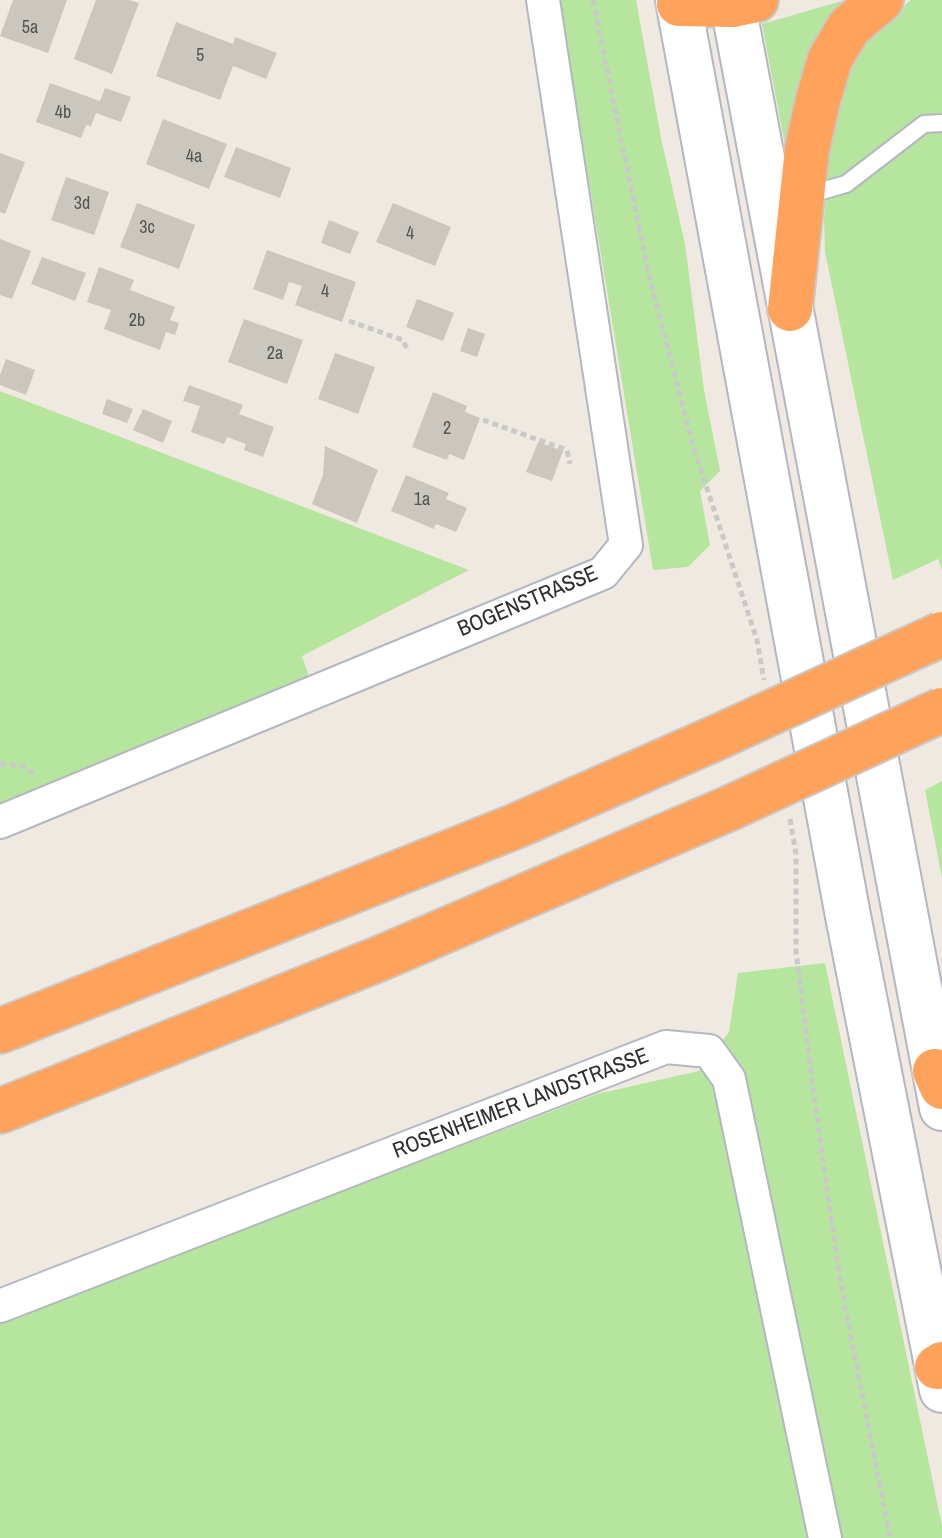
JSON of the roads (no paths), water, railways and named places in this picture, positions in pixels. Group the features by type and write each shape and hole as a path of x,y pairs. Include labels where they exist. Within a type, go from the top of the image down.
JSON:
{"highway":[{"path":"790,309 812,125 830,59 849,27 881,0"},
{"path":"680,1 740,2"},
{"path":"0,1031 516,826 942,634"},
{"path":"0,1111 366,964 730,808 942,710"}],"main road":[{"path":"680,1 845,900 941,1372"},
{"path":"740,2 790,309 940,1089"}],"street":[{"name":"BOGENSTRASSE","path":"0,822 603,573 626,545 543,0"},
{"name":"ROSENHEIMER LANDSTRASSE","path":"0,1306 666,1047 709,1051 729,1079 825,1538"}],"lane":[{"path":"802,197 846,184 924,124 942,123"}]}
